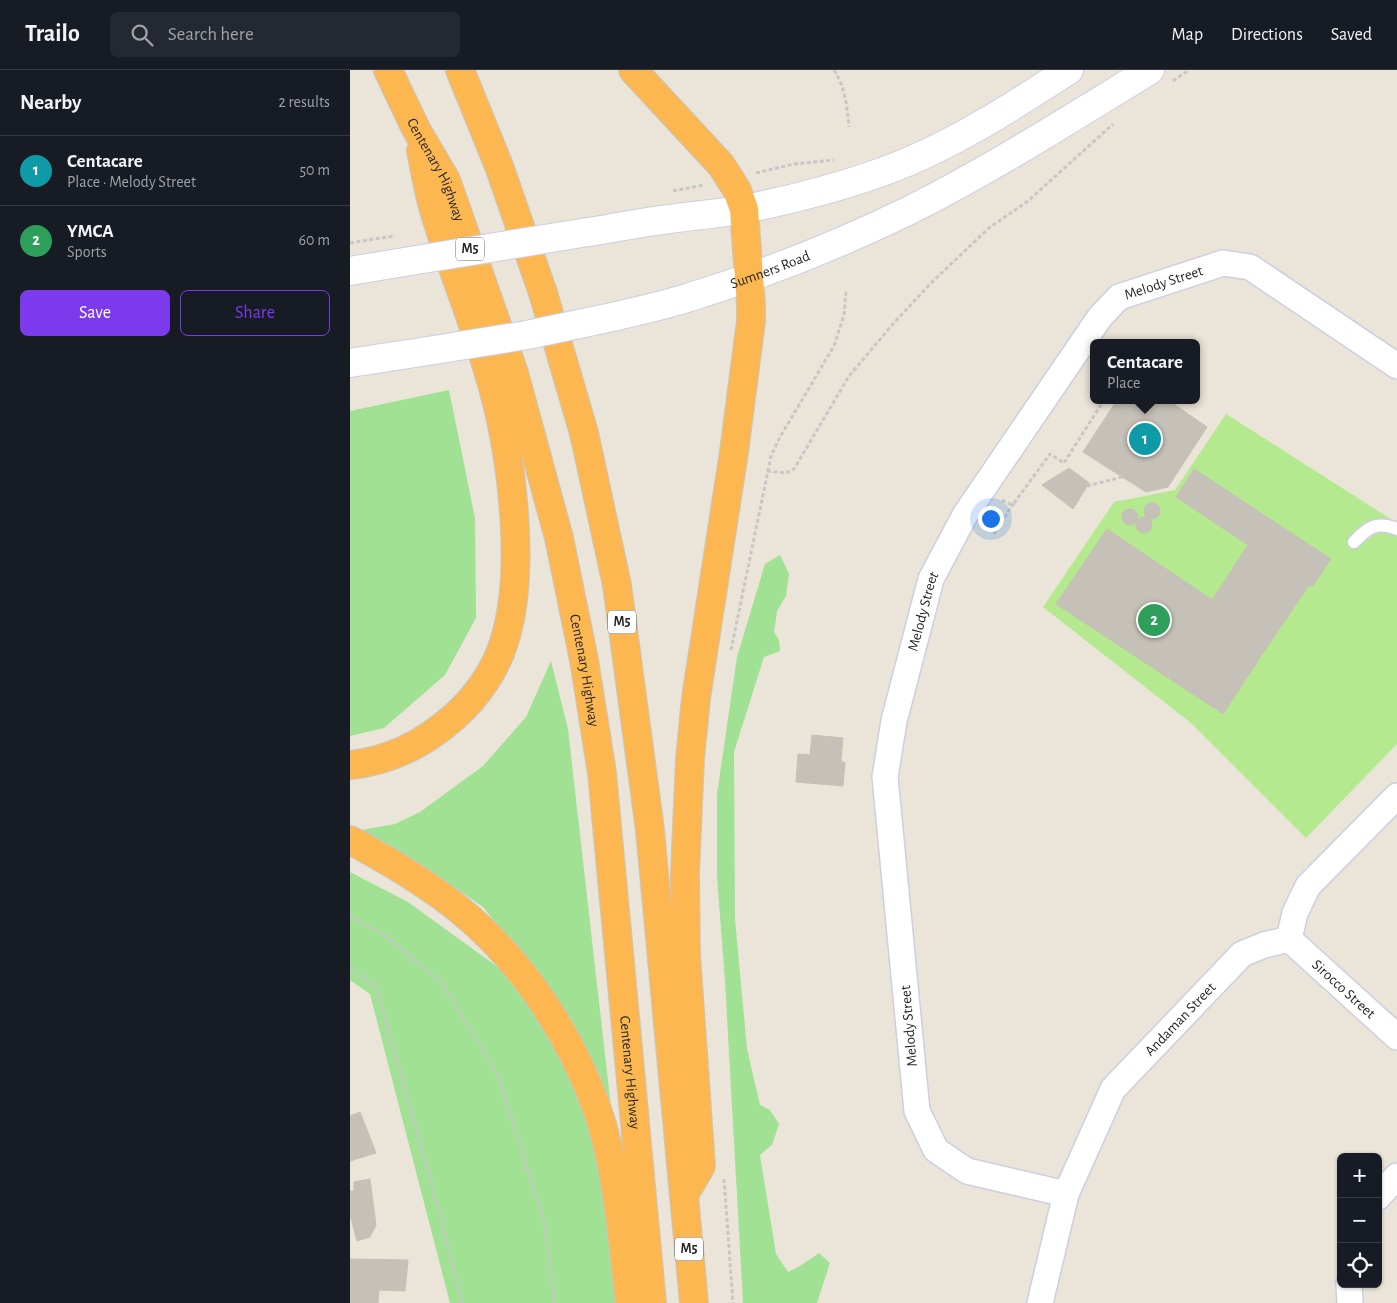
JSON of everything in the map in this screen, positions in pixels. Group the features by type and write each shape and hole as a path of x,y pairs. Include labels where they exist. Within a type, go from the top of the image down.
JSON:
{"highway":[{"name":"Centenary Highway","path":"388,70 416,129 446,180 514,373 559,538 584,660 602,773 652,1303"},
{"name":"M5","path":"460,70 499,166 543,293 584,433 618,585 650,830 694,1303"},
{"path":"633,70 722,165 732,179 744,209 750,278 751,321 734,452 696,698 690,759 685,873 686,955 702,1166 684,1195"},
{"path":"350,765 367,764 394,755 439,730 461,711 478,691 494,665 505,640 512,611 515,574 514,514 502,423 490,376 433,208 416,129"},
{"path":"350,840 412,876 462,912 487,934 508,957 551,1015 583,1074 597,1110 606,1142 620,1220 630,1303"}],"main road":[{"path":"350,271 667,219 744,209 824,190 904,163 946,144 1008,110 1069,70"},
{"name":"Sumners Road","path":"350,363 527,334 617,316 689,298 750,278 852,237 908,211 1015,152 1158,78"}],"street":[{"name":"Melody Street","path":"1066,1194 966,1171 936,1150 917,1111 885,777 894,721 931,579 965,515 1100,317 1119,297 1223,263 1250,267 1397,365"},
{"path":"1289,939 1295,913 1308,886 1397,796"},
{"name":"Andaman Street","path":"1040,1303 1066,1194 1113,1089 1242,954 1264,945 1289,939"},
{"name":"Sirocco Street","path":"1289,939 1397,1038"},
{"path":"1382,1193 1397,1176"},
{"path":"1349,1288 1350,1303"}],"lane":[{"path":"1354,542 1365,530 1372,527 1388,526 1397,529"}],"path":[{"path":"834,70 840,79 847,103 849,127"},
{"path":"1158,78 1189,70"},
{"path":"767,471 786,473 794,469 849,376 930,284 989,228 1028,202 1120,119"},
{"path":"665,192 732,179 794,164 838,159"},
{"path":"730,658 771,456 780,437 834,346 844,315 846,292"},
{"path":"994,534 1050,454 1064,463 1101,404"},
{"path":"1087,486 1122,477"},
{"path":"999,499 1010,504 1014,503"},
{"path":"350,917 387,937 443,984 498,1076 544,1220 555,1303"},
{"path":"350,968 376,986 428,1170 462,1303"},
{"path":"723,1170 733,1303"}],"green space":[{"path":"449,390 475,518 476,618 445,675 384,728 350,736 350,411"},
{"path":"1226,414 1397,523 1397,744 1306,838 1191,723 1043,607 1114,502 1175,490"},
{"path":"780,555 789,574 786,596 777,611 774,632 779,640 780,651 764,657 734,752 735,919 747,1049 760,1105 770,1110 779,1124 772,1145 760,1155 776,1254 788,1272 819,1253 830,1263 817,1303 743,1303 725,981 717,877 717,794 737,657 765,564"},
{"path":"551,661 568,729 612,1116 601,1108 562,1005 483,907 432,872 356,831 395,824 420,812 483,766 526,717"},
{"path":"350,872 408,902 506,973 561,1055 593,1133 608,1220 616,1303 450,1303 370,994 350,980"}],"building":[{"path":"1114,404 1174,404 1207,427 1168,487 1146,492 1083,452"},
{"path":"1069,468 1089,483 1073,509 1042,485"},
{"path":"1194,469 1331,559 1312,587 1309,585 1263,653 1225,626 1233,614 1212,600 1248,545 1176,497"},
{"path":"1152,503 1160,511 1152,519 1144,511"},
{"path":"1130,509 1136,511 1138,517 1136,523 1130,525 1124,523 1122,517 1124,511"},
{"path":"1144,517 1150,519 1152,525 1150,531 1144,533 1138,531 1136,525 1138,519"},
{"path":"1107,529 1233,614 1225,626 1263,653 1223,714 1056,604"},
{"path":"812,735 843,738 841,761 845,763 843,786 796,782 798,754 810,755"},
{"path":"360,1112 376,1153 350,1161 350,1116"},
{"path":"370,1179 376,1225 370,1237 357,1241 350,1218 350,1191 354,1191 354,1182"},
{"path":"350,1259 408,1260 405,1291 379,1290 378,1303 350,1303"}],"place":[{"name":"Centacare","path":"1145,439"},
{"name":"YMCA","path":"1154,620"}]}
